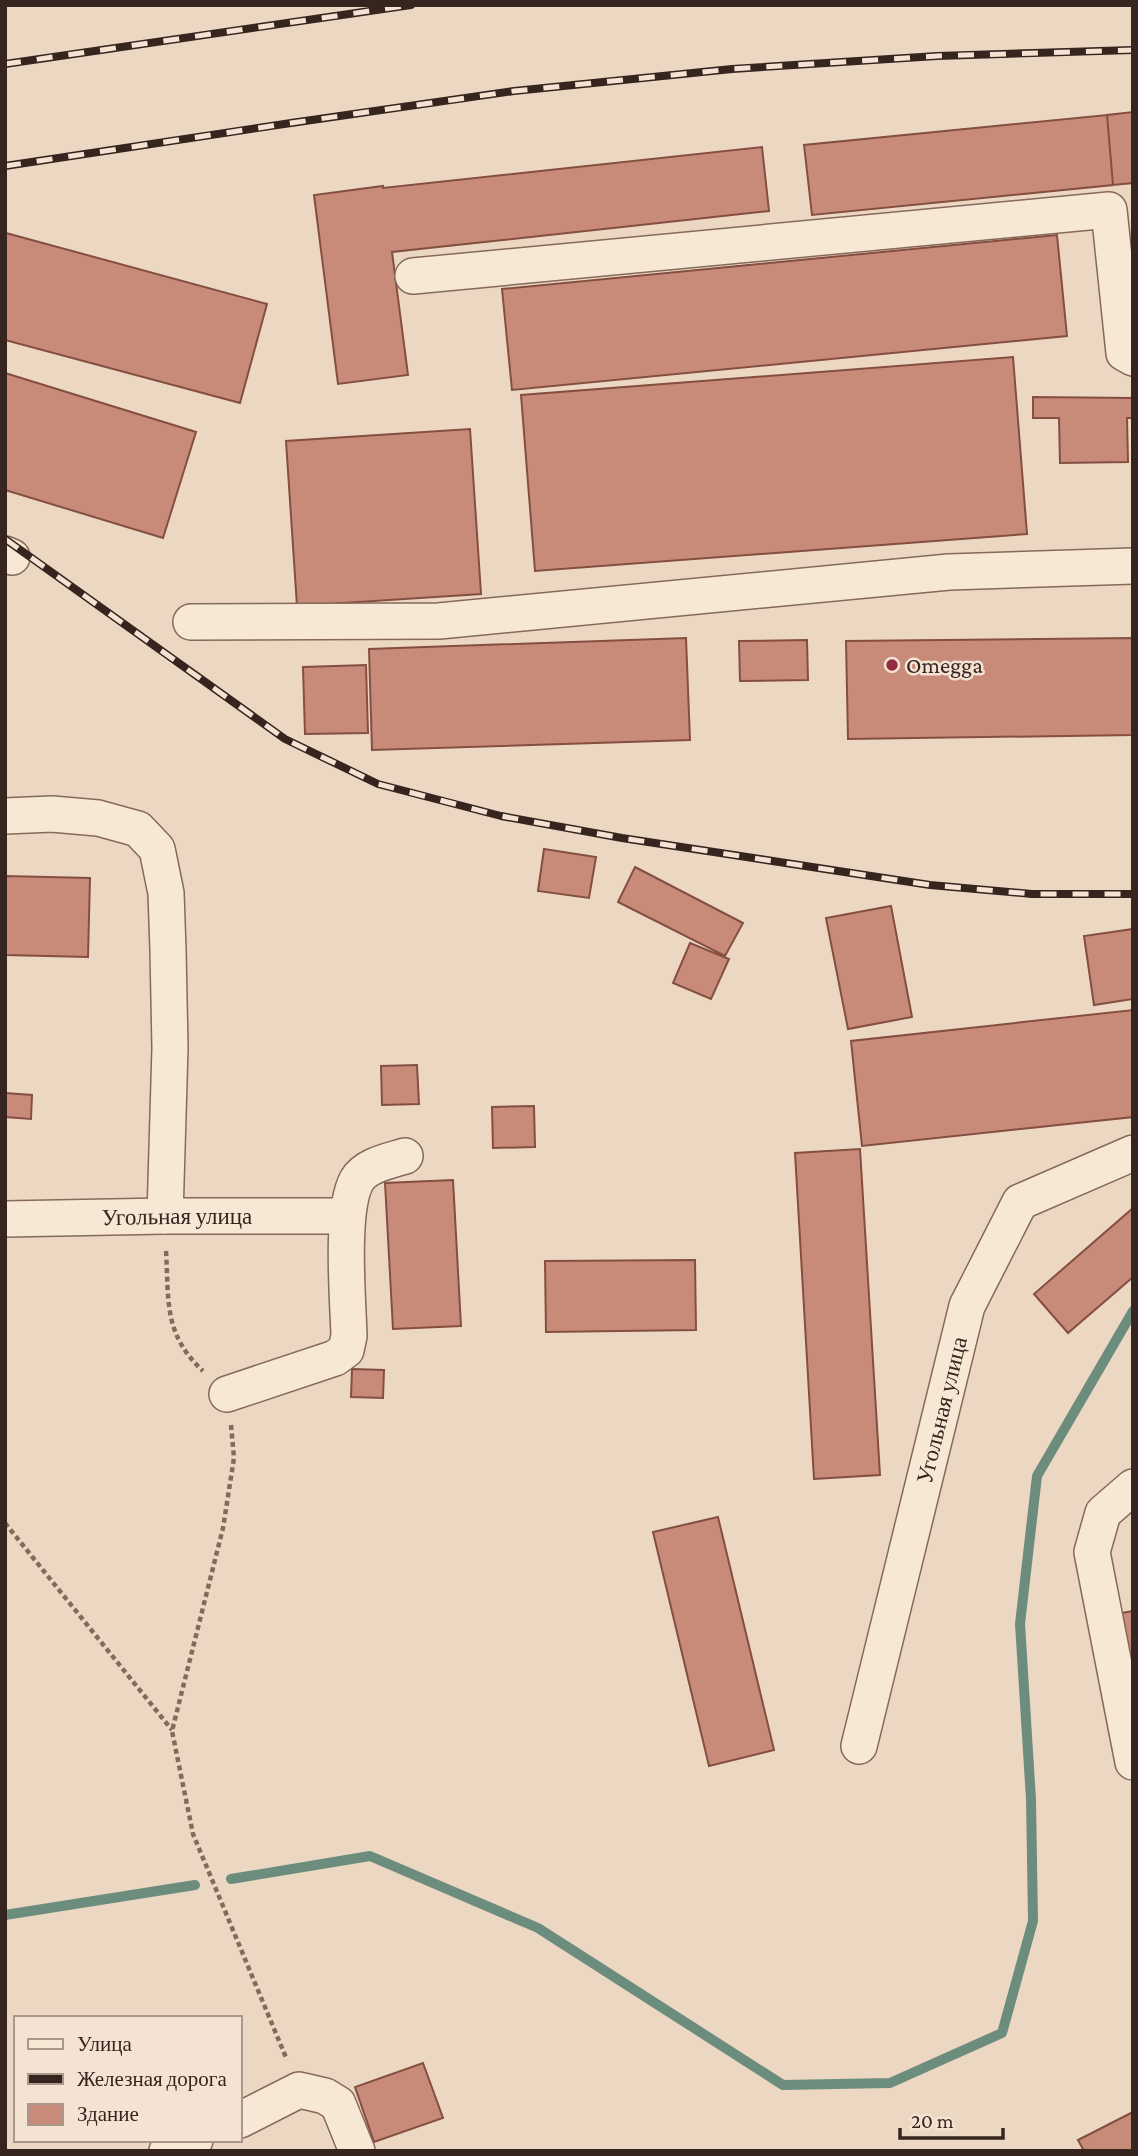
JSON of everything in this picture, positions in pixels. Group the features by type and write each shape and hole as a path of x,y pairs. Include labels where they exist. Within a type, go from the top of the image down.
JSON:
{"street":[{"path":"413,276 1121,209 1124,353 1133,358"},
{"path":"191,622 439,621 949,572 1133,566"},
{"path":"5,816 52,814 98,818 138,829 157,849 166,893 170,1048 164,1216"},
{"name":"Угольная улица","path":"859,1746 967,1306 1020,1202 1133,1153"},
{"path":"227,1394 335,1358 346,1350 349,1336 347,1216 357,1180 379,1164 405,1156"},
{"name":"Угольная улица","path":"5,1219 347,1216"},
{"path":"1133,1487 1103,1513 1092,1552 1133,1762"},
{"path":"242,2119 299,2090 325,2096 338,2104 357,2151"},
{"path":"167,2151 190,2142"}],"path":[{"path":"164,1216 169,1318 176,1336 192,1361 227,1394 234,1458 225,1517 172,1731 193,1834 299,2090"},
{"path":"5,1523 172,1731"}],"building":[{"path":"1133,112 1133,183 1113,185 1107,115"},
{"path":"1107,115 1113,185 812,215 804,145"},
{"path":"762,147 769,211 392,252 408,375 338,384 314,195"},
{"path":"6,233 267,304 240,403 5,340"},
{"path":"1057,235 1067,336 512,390 502,289"},
{"path":"1013,357 1027,534 535,571 521,395"},
{"path":"5,373 196,432 163,538 5,490"},
{"path":"1033,397 1133,398 1133,418 1127,418 1128,462 1060,463 1059,418 1033,418"},
{"path":"470,429 481,594 297,606 286,441"},
{"path":"686,638 690,740 372,750 369,649"},
{"path":"1133,638 1133,735 848,739 846,641"},
{"path":"807,640 808,680 740,681 739,641"},
{"path":"366,665 368,733 305,734 303,667"},
{"path":"544,849 596,857 589,898 538,891"},
{"path":"635,867 743,923 725,956 618,902"},
{"path":"5,876 90,878 88,957 5,955"},
{"path":"891,906 912,1017 848,1029 826,918"},
{"path":"1133,929 1133,999 1094,1005 1084,936"},
{"path":"690,943 729,959 711,999 673,983"},
{"path":"1133,1010 1133,1117 862,1146 851,1041"},
{"path":"417,1065 419,1104 382,1105 381,1066"},
{"path":"5,1093 32,1095 31,1119 5,1117"},
{"path":"534,1106 535,1147 493,1148 492,1107"},
{"path":"860,1149 880,1475 814,1479 795,1153"},
{"path":"453,1180 461,1326 393,1329 385,1183"},
{"path":"1133,1208 1133,1277 1068,1333 1034,1294"},
{"path":"695,1260 696,1330 546,1332 545,1261"},
{"path":"352,1369 384,1370 383,1398 351,1397"},
{"path":"718,1517 774,1750 709,1766 653,1532"},
{"path":"1133,1611 1133,1718 1110,1615"},
{"path":"423,2063 443,2118 374,2142 355,2087"},
{"path":"1133,2112 1133,2151 1084,2151 1078,2140"}],"waterway":[{"path":"231,1879 370,1856 538,1928 783,2085 890,2083 1002,2033 1033,1921 1031,1799 1020,1624 1037,1476 1133,1311"},
{"path":"5,1915 195,1885"}],"railway":[{"path":"5,64 411,5"},
{"path":"5,166 514,91 732,69 937,56 1133,50"},
{"path":"5,539 285,739 378,784 501,816 622,838 930,885 1032,894 1133,894"}],"place":[{"name":"Omegga","path":"892,665"}]}
